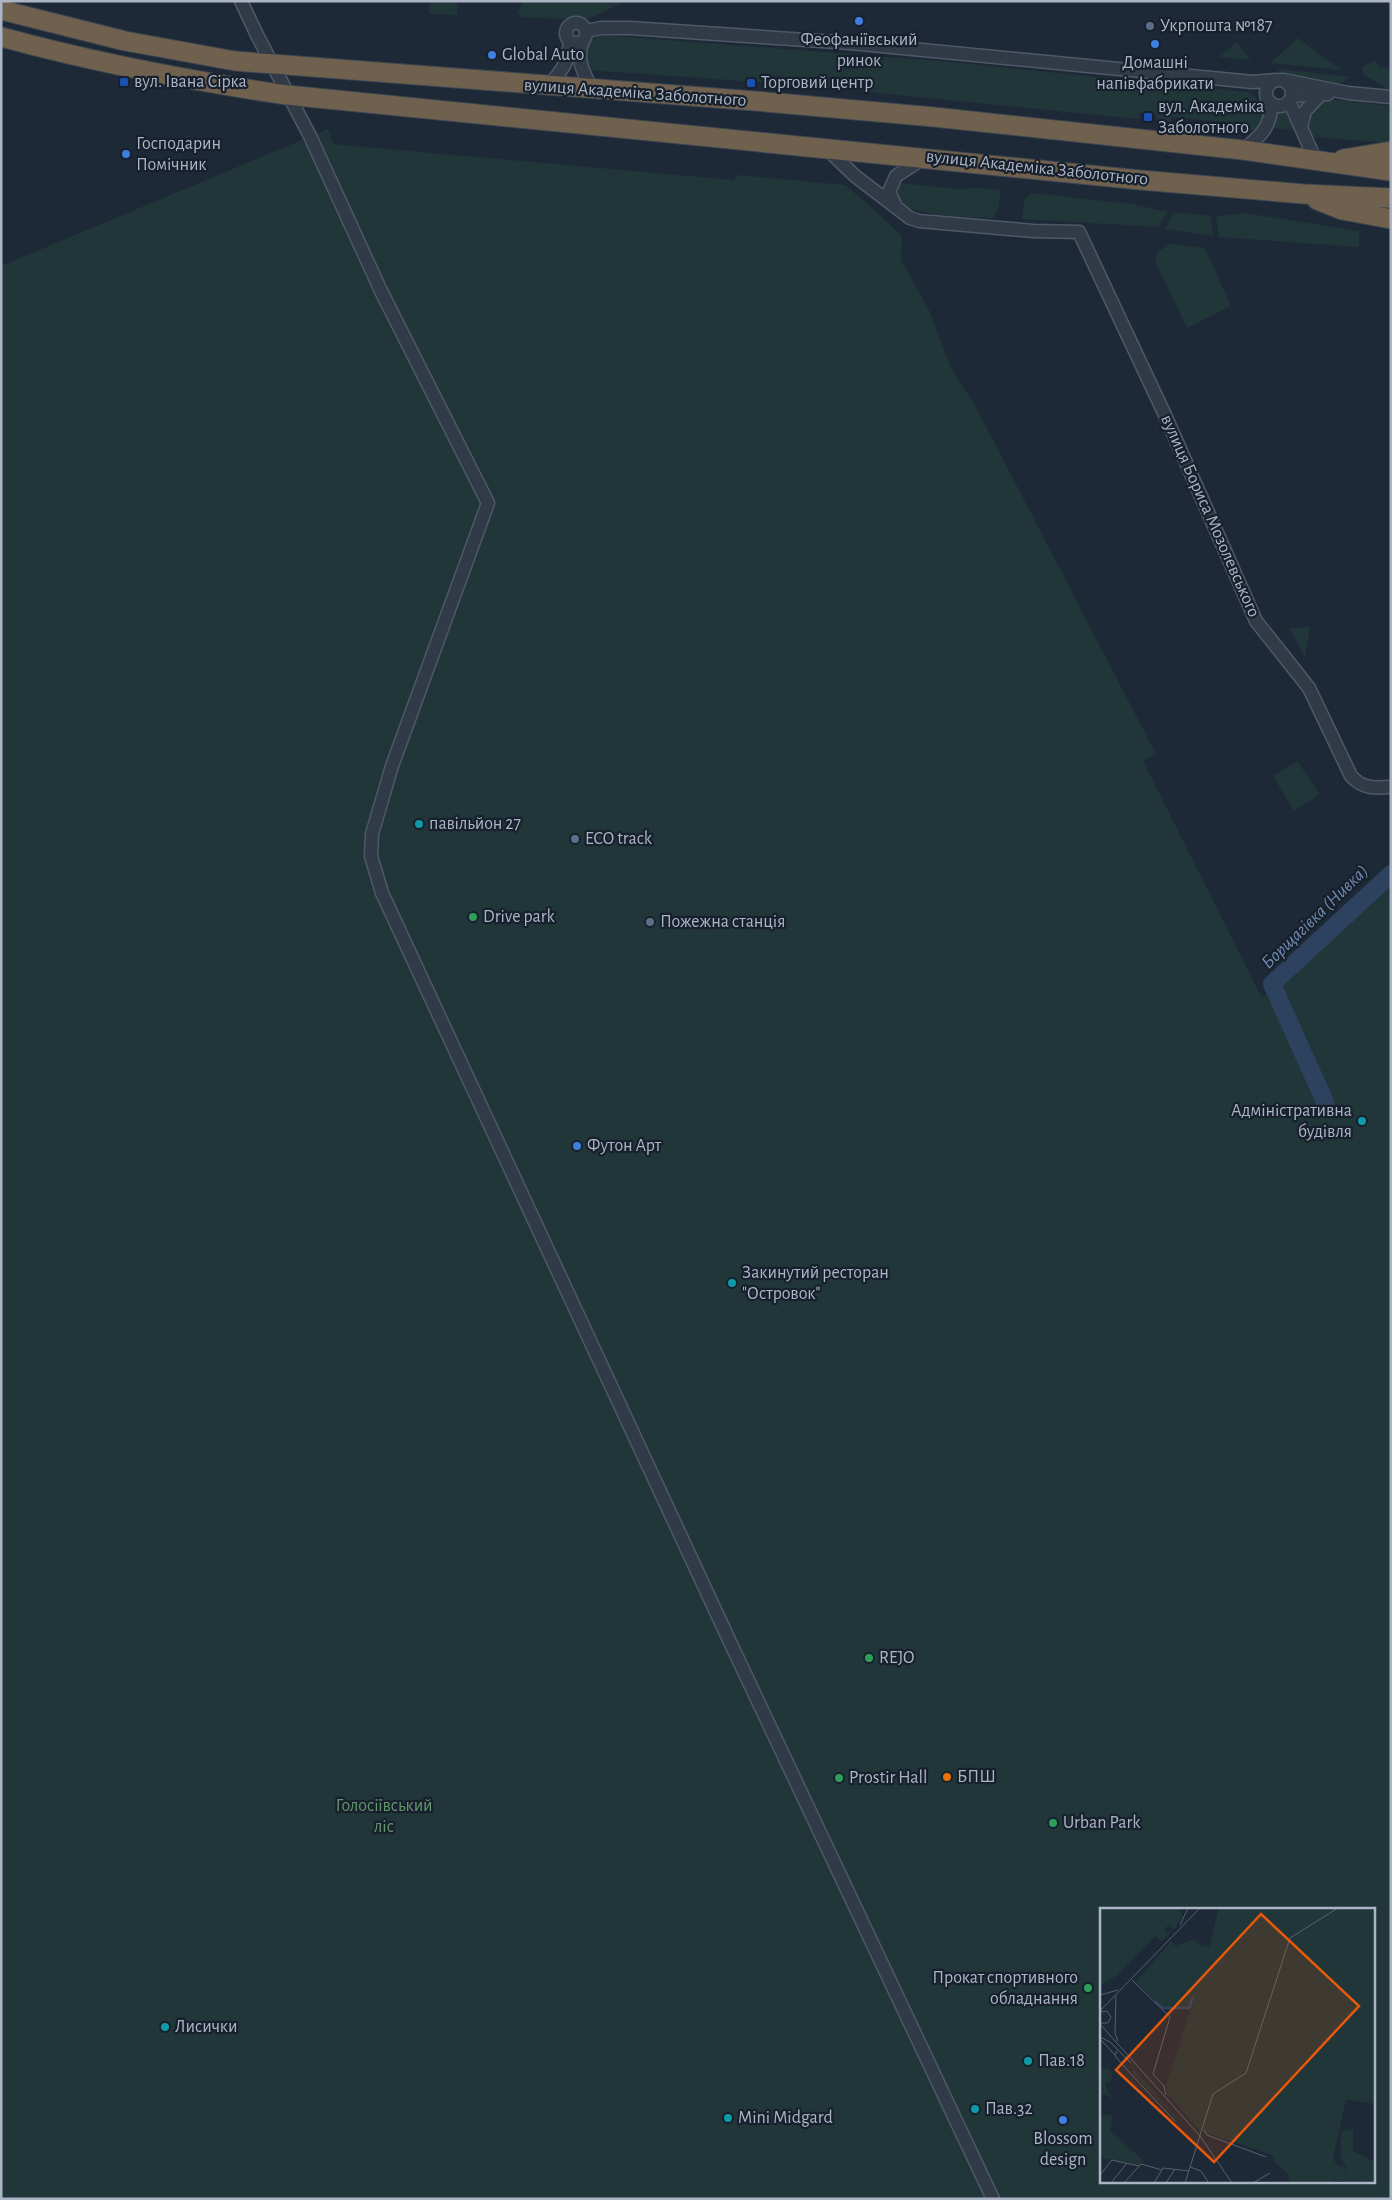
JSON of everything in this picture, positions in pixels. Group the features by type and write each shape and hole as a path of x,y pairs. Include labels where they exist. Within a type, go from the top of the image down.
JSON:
{"highway":[{"name":"вулиця Академіка Заболотного","path":"1,10 134,43 197,55 272,65 904,114 1243,150 1391,171"},
{"name":"вулиця Академіка Заболотного","path":"1,38 204,83 288,95 668,134 825,147 1304,194 1391,198"},
{"path":"1322,160 1391,151"},
{"path":"1304,194 1342,210 1391,219"}],"street":[{"path":"241,1 272,65 310,136 380,291 488,503 381,799 372,834 371,856 380,887 738,1659 993,2199"},
{"path":"548,87 568,61 570,54 567,31 570,25 580,24 585,36 579,52 579,59 592,90"},
{"path":"569,40 575,44 585,36 602,28 630,28 832,42 1253,82 1280,80 1348,93 1391,97"},
{"path":"1243,150 1264,132 1271,114 1268,85 1280,80"},
{"path":"1280,80 1292,88 1290,98 1301,127 1322,160"},
{"path":"1253,82 1268,98 1281,106 1290,98 1348,93"},
{"path":"1301,127 1305,111 1321,94"},
{"path":"825,147 855,176 899,211"},
{"path":"899,211 889,192 896,176 904,169 926,157"},
{"name":"вулиця Бориса Мозолевського","path":"899,211 919,221 1034,231 1079,232 1164,415 1256,621 1309,688 1352,776 1360,785 1372,789 1391,787"}],"green space":[{"path":"430,1 458,1 457,15 429,14"},
{"path":"523,1 626,1 586,20 521,17 518,13"},
{"path":"601,35 940,61 1247,92 1262,103 1265,112 1264,118 1257,129 1251,131 1231,128 1231,123 1172,117 1171,123 1157,122 1157,115 1140,113 1139,119 826,88 826,82 770,76 770,83 588,70 583,50 587,42"},
{"path":"1298,38 1341,70 1270,63"},
{"path":"1237,42 1251,60 1219,57"},
{"path":"1375,60 1379,67 1391,69 1391,91 1363,74 1363,67"},
{"path":"1277,69 1350,77 1338,83 1310,83 1285,79"},
{"path":"1328,99 1391,106 1391,143 1312,137 1309,134 1305,116 1320,100"},
{"path":"1290,107 1295,130 1272,128 1275,110 1284,111"},
{"name":"Голосіївський ліс","path":"328,129 333,144 733,180 738,175 845,185 902,236 901,260 929,310 951,368 977,409 1156,754 1143,761 1262,998 1391,879 1391,2199 1,2199 1,266"},
{"path":"898,183 958,189 1001,190 998,210 993,218 950,216 915,210 903,204 896,195"},
{"path":"1032,193 1132,204 1168,212 1158,227 1022,219 1024,200"},
{"path":"1173,212 1211,216 1213,236 1165,229"},
{"path":"1245,213 1359,231 1359,247 1219,237 1216,216"},
{"path":"1170,244 1205,248 1231,306 1187,328 1155,262 1157,253"},
{"path":"1310,627 1305,657 1289,628"},
{"path":"1297,761 1320,794 1294,811 1273,776"}],"waterway":[{"name":"Борщагівка (Нивка)","path":"1325,1102 1272,984 1391,874"}],"place":[{"name":"Феофаніївський ринок","path":"859,21"},
{"name":"Укрпошта №187","path":"1150,26"},
{"name":"Домашні напівфабрикати","path":"1155,44"},
{"name":"Global Auto","path":"492,55"},
{"name":"вул. Івана Сірка","path":"124,82"},
{"name":"Торговий центр","path":"751,83"},
{"name":"вул. Академіка Заболотного","path":"1148,117"},
{"name":"Господарин Помічник","path":"126,154"},
{"name":"павільйон 27","path":"419,824"},
{"name":"ECO track","path":"575,839"},
{"name":"Drive park","path":"473,917"},
{"name":"Пожежна станція","path":"650,922"},
{"name":"Адміністративна будівля","path":"1362,1121"},
{"name":"Футон Арт","path":"577,1146"},
{"name":"Закинутий ресторан \"Островок\"","path":"732,1283"},
{"name":"REJO","path":"869,1658"},
{"name":"БПШ","path":"947,1777"},
{"name":"Prostir Hall","path":"839,1778"},
{"name":"Urban Park","path":"1053,1823"},
{"name":"Прокат спортивного обладнання","path":"1088,1988"},
{"name":"Лисички","path":"165,2027"},
{"name":"Пав.18","path":"1028,2061"},
{"name":"Пав.32","path":"975,2109"},
{"name":"Mini Midgard","path":"728,2118"},
{"name":"Blossom design","path":"1063,2120"}]}
